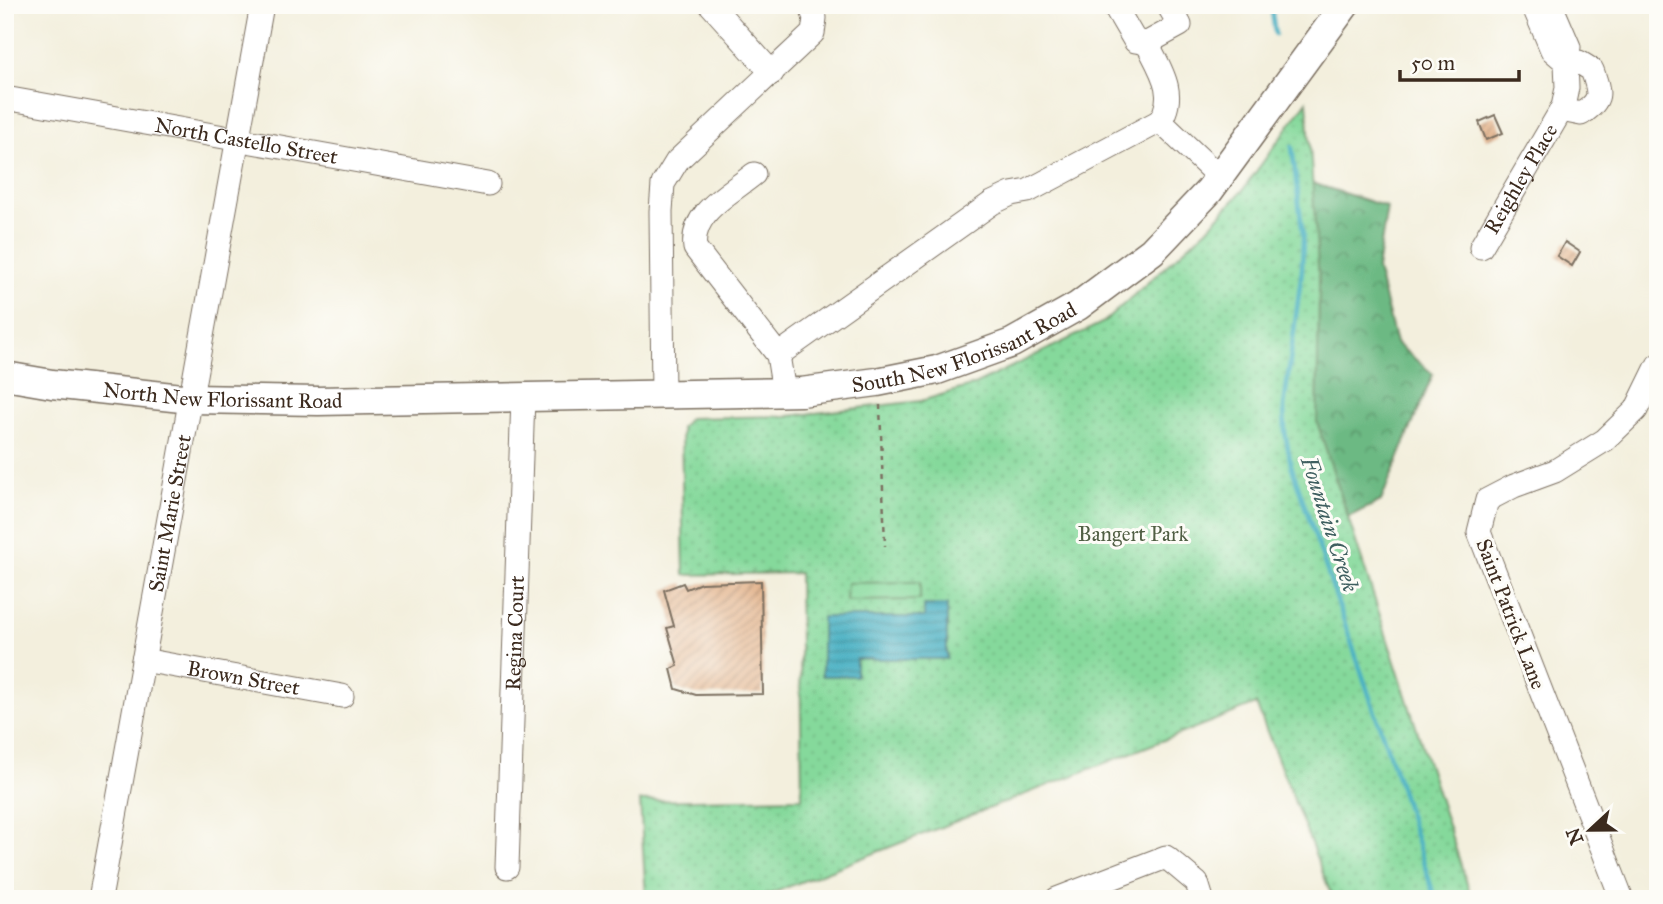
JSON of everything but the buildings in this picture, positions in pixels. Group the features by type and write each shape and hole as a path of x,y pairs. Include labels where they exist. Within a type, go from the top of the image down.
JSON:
{"main road":[{"name":"South New Florissant Road","path":"441,399 784,392 877,382 937,370 1012,344 1078,306 1152,251 1209,191 1345,5"},
{"name":"North New Florissant Road","path":"5,376 52,384 191,399 441,399"}],"street":[{"name":"Saint Marie Street","path":"100,899 262,5"},
{"path":"711,5 772,73"},
{"path":"663,394 663,184 677,161 813,33 815,18 810,5"},
{"path":"1114,5 1135,41 1147,43 1180,25 1168,5"},
{"name":"Reighley Place","path":"1533,5 1552,50 1566,62 1579,62 1592,70 1599,89 1593,106 1581,114 1561,110"},
{"name":"Reighley Place","path":"1481,247 1561,110 1567,88 1566,62 1569,47 1551,5"},
{"path":"778,355 992,203 1011,194 1028,191 1160,121 1167,111 1167,82 1147,43"},
{"name":"North Castello Street","path":"5,98 488,184"},
{"path":"1160,121 1219,177"},
{"path":"754,174 703,214 693,236 695,248 778,355 784,392"},
{"name":"Saint Patrick Lane","path":"1622,899 1479,532 1487,500 1514,486 1555,471 1605,440 1636,410 1658,365"},
{"name":"Regina Court","path":"507,867 523,397"},
{"name":"Brown Street","path":"143,660 342,696"},
{"path":"1057,899 1166,857 1197,883 1202,899"}],"path":[{"path":"877,382 881,407 885,546"}],"green space":[{"name":"Bangert Park","path":"1307,101 1319,282 1317,422 1472,899 1333,899 1256,704 757,899 646,899 640,801 802,798 799,573 684,575 681,428 689,418 788,416 921,401 974,385 1104,322 1207,229 1242,191"},
{"path":"1312,183 1387,207 1377,269 1396,343 1433,374 1381,501 1348,517 1317,422 1319,283"},
{"path":"920,582 920,600 846,601 847,583"}],"water":[{"path":"924,605 947,605 947,659 856,659 856,676 822,676 822,617 924,617"}],"waterway":[{"name":"Fountain Creek","path":"1271,5 1275,34"},
{"name":"Fountain Creek","path":"1292,147 1303,236 1302,270 1284,407 1291,465 1398,780 1435,899"}]}
